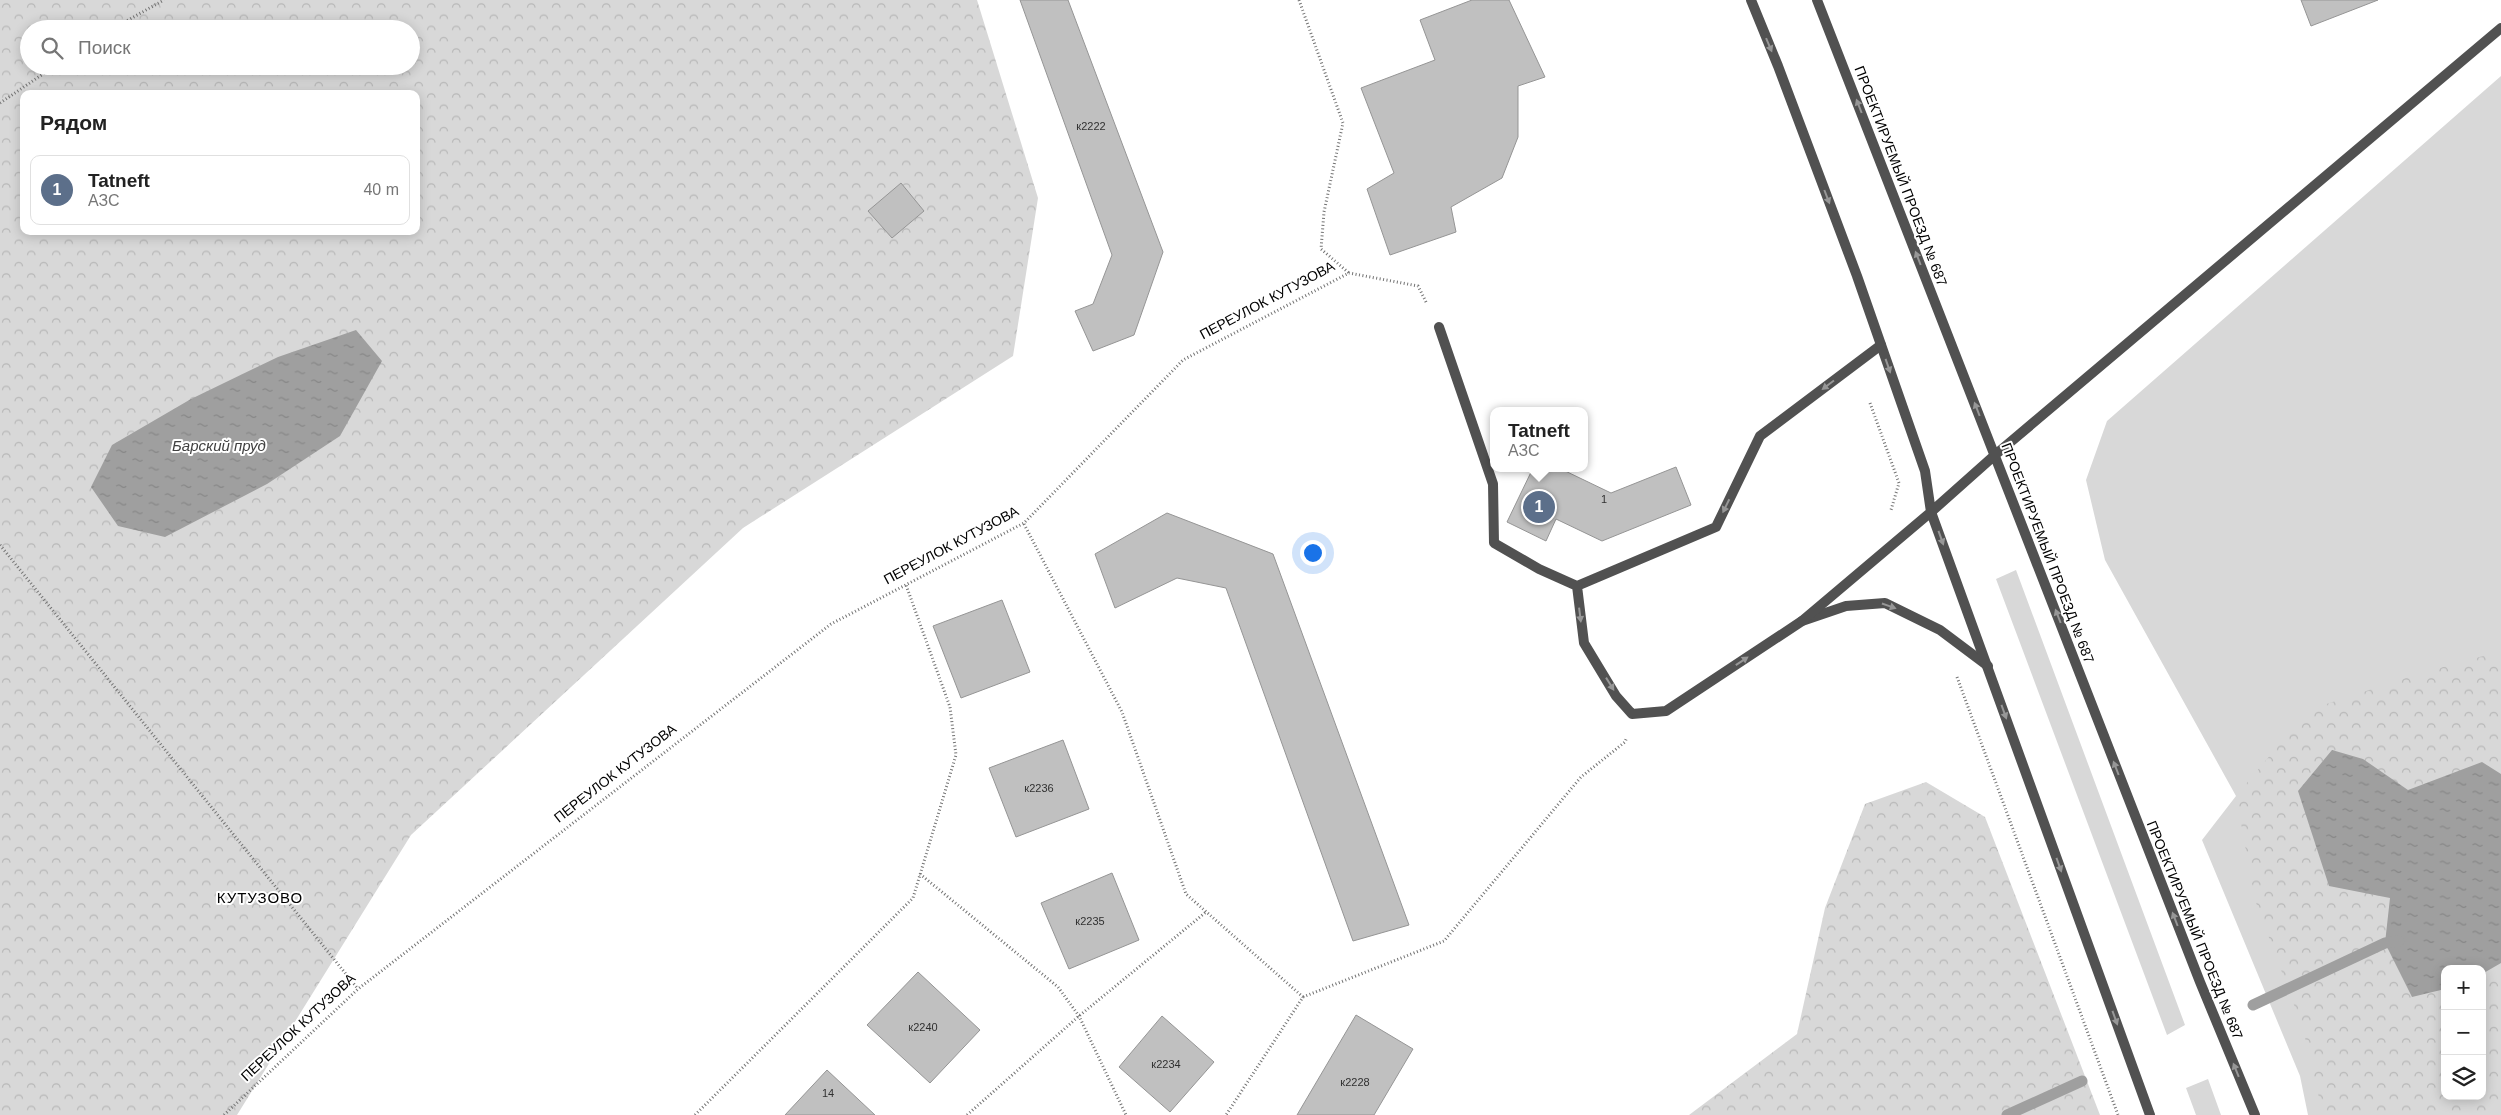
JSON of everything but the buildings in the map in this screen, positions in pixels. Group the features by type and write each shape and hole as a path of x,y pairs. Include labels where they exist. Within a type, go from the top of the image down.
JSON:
{"street":[{"path":"1750,0 1785,84 1881,345 1925,471 1931,512 2150,1115"},
{"name":"ПРОЕКТИРУЕМЫЙ ПРОЕЗД № 687","path":"1817,0 2200,982 2255,1115"},
{"path":"1577,586 1584,643 1616,696 1632,714 1666,711 1802,621 1995,455 2501,28"},
{"path":"1439,327 1492,484 1494,543 1539,569 1577,586 1716,527 1760,436 1881,345"},
{"path":"1802,621 1846,606 1885,603 1940,630 1988,666"}],"path":[{"path":"128,20 164,0"},
{"path":"1299,0 1343,123 1324,212 1321,249 1349,273"},
{"path":"0,103 42,75"},
{"name":"ПЕРЕУЛОК КУТУЗОВА","path":"224,1115 358,989 832,624 1024,524 1183,360 1349,273 1418,286 1439,327"},
{"path":"1870,404 1899,483 1890,516"},
{"path":"1024,524 1122,712 1186,894 1303,997"},
{"path":"0,546 358,989"},
{"path":"695,1115 913,898 956,755 950,707 906,585"},
{"path":"1957,676 2118,1115"},
{"path":"1226,1115 1303,997 1444,941 1581,777 1626,742 1632,714"},
{"path":"920,874 1058,987 1079,1016 1126,1115"},
{"path":"967,1115 1079,1016 1206,912"}],"green space":[{"path":"0,0 977,0 1038,198 1013,356 743,528 411,835 237,1115 0,1115"},
{"path":"2501,76 2501,1115 2308,1115 2300,1076 2202,840 2236,796 2105,560 2086,480 2107,421"},
{"path":"2016,570 2185,1025 2167,1035 1996,579"},
{"path":"2501,651 2501,1115 2323,1115 2303,1029 2255,900 2236,796 2308,710 2418,674"},
{"path":"1926,782 1985,817 2100,1115 1689,1115 1797,1034 1825,908 1865,804"},
{"path":"2208,1079 2221,1115 2196,1115 2186,1088"}],"water":[{"name":"Барский пруд","path":"356,330 382,361 340,436 267,484 165,537 118,526 91,487 112,445 191,399 278,357"},
{"path":"2332,750 2363,759 2408,790 2482,762 2501,774 2501,963 2486,972 2486,965 2441,965 2441,990 2412,997 2385,943 2390,898 2329,886 2298,791"}],"waterway":[{"path":"2253,1005 2385,943 2399,941"},
{"path":"2007,1115 2082,1081"}],"place":[{"name":"Tatneft","path":"1539,507"}],"district":[{"name":"КУТУЗОВО","path":"260,898"}]}
